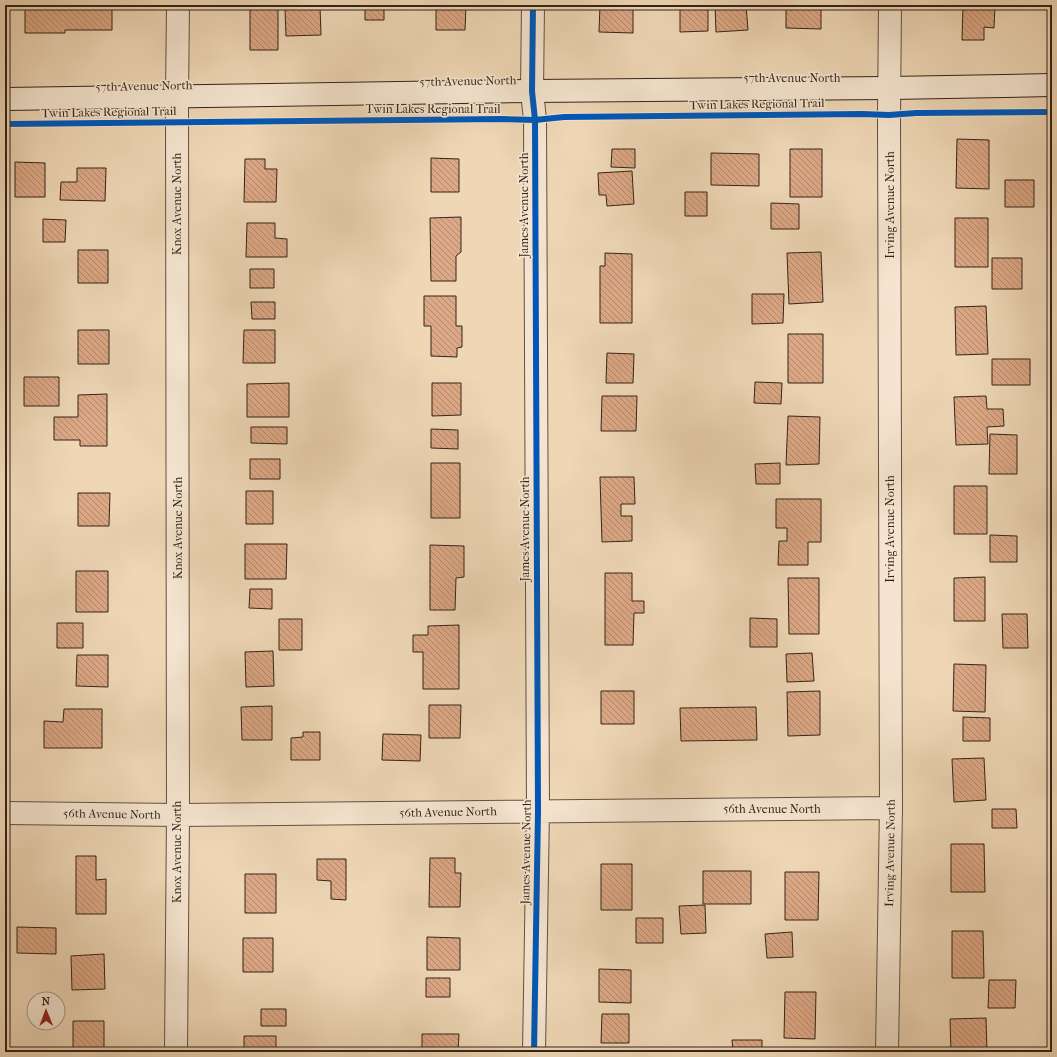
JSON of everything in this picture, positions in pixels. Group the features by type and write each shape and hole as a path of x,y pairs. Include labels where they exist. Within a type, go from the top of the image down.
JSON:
{"street":[{"name":"Knox Avenue North","path":"176,1052 178,815 178,5"},
{"name":"James Avenue North","path":"533,5 532,91 535,120 538,811 534,1052"},
{"name":"Irving Avenue North","path":"887,1052 891,808 890,5"},
{"name":"57th Avenue North","path":"5,99 532,91 1052,86"},
{"name":"56th Avenue North","path":"5,813 178,815 891,808"}],"building":[{"path":"25,5 112,5 112,30 65,30 65,33 25,33"},
{"path":"250,5 278,5 278,50 250,50"},
{"path":"365,5 384,5 384,20 365,20"},
{"path":"436,5 466,5 465,30 436,30"},
{"path":"600,5 633,5 633,33 599,32"},
{"path":"680,5 708,5 708,31 680,32"},
{"path":"715,5 746,5 748,30 716,32"},
{"path":"786,5 821,5 821,29 786,28"},
{"path":"963,5 995,5 994,28 984,27 984,40 962,40"},
{"path":"320,7 321,35 286,36 285,9"},
{"path":"957,139 989,140 989,189 956,188"},
{"path":"612,149 635,149 635,168 611,167"},
{"path":"790,149 822,149 822,197 790,197"},
{"path":"711,153 759,154 759,186 711,185"},
{"path":"431,158 459,159 459,192 431,192"},
{"path":"245,159 265,159 265,169 277,169 276,202 244,202"},
{"path":"15,162 45,163 45,197 15,197"},
{"path":"77,168 106,168 105,201 60,200 61,182 77,182"},
{"path":"632,171 634,204 607,206 606,195 599,195 598,173"},
{"path":"1005,180 1034,180 1034,207 1005,207"},
{"path":"685,192 707,192 707,216 685,216"},
{"path":"771,203 799,204 799,229 771,229"},
{"path":"461,217 461,252 456,256 456,281 431,281 430,218"},
{"path":"955,218 988,218 988,267 955,267"},
{"path":"43,219 66,220 65,242 43,242"},
{"path":"247,223 275,223 275,238 287,239 287,257 246,257"},
{"path":"78,250 108,250 108,283 78,283"},
{"path":"821,252 823,302 789,304 787,253"},
{"path":"605,253 632,254 632,323 600,323 600,266 605,266"},
{"path":"992,258 1022,258 1022,289 992,289"},
{"path":"250,269 274,269 274,288 250,288"},
{"path":"752,294 784,294 783,323 752,324"},
{"path":"424,296 456,296 456,326 462,326 462,347 457,348 457,357 431,356 431,326 424,326"},
{"path":"251,302 275,302 275,319 252,319"},
{"path":"986,306 988,354 956,355 955,307"},
{"path":"78,330 109,330 109,364 78,364"},
{"path":"244,330 275,330 275,363 243,363"},
{"path":"788,334 823,334 823,383 788,383"},
{"path":"607,353 634,354 633,383 606,383"},
{"path":"992,359 1030,359 1030,385 992,385"},
{"path":"24,377 59,377 59,406 24,406"},
{"path":"755,382 782,383 781,404 754,403"},
{"path":"289,383 289,417 247,417 247,384"},
{"path":"432,383 461,383 461,415 432,416"},
{"path":"107,394 107,446 80,446 80,440 54,440 54,417 78,417 78,395"},
{"path":"602,396 637,396 636,431 601,431"},
{"path":"986,396 987,409 1003,409 1004,426 987,427 988,444 956,445 954,397"},
{"path":"788,416 820,417 819,464 786,465"},
{"path":"251,427 287,427 287,444 251,443"},
{"path":"431,429 458,430 458,449 431,448"},
{"path":"990,434 1017,435 1017,474 989,474"},
{"path":"250,459 280,459 280,479 250,479"},
{"path":"431,463 460,463 460,518 431,518"},
{"path":"780,463 780,484 756,484 755,464"},
{"path":"600,477 634,477 635,504 621,504 621,516 632,516 632,541 602,542"},
{"path":"954,486 987,486 987,534 954,534"},
{"path":"246,491 273,491 273,524 246,524"},
{"path":"78,493 110,493 109,526 78,526"},
{"path":"776,499 821,499 821,542 808,542 808,565 778,565 779,541 787,541 787,528 776,528"},
{"path":"990,535 1017,536 1017,562 990,562"},
{"path":"245,544 287,544 286,579 245,579"},
{"path":"430,545 464,546 464,577 456,578 455,610 430,610"},
{"path":"76,571 108,571 108,612 76,612"},
{"path":"605,573 632,573 632,601 644,601 644,613 634,613 633,645 605,645"},
{"path":"985,577 985,621 954,621 954,578"},
{"path":"788,578 819,578 819,634 789,634"},
{"path":"250,589 272,589 272,609 249,608"},
{"path":"1002,614 1027,614 1028,648 1003,648"},
{"path":"750,618 777,619 777,647 750,647"},
{"path":"279,619 302,619 302,650 279,650"},
{"path":"57,623 83,623 83,648 57,648"},
{"path":"459,625 459,689 423,689 423,652 413,652 413,635 428,635 428,626"},
{"path":"273,651 274,686 246,687 245,652"},
{"path":"812,653 814,681 787,682 786,654"},
{"path":"77,655 108,655 108,687 76,686"},
{"path":"954,664 986,665 985,712 953,711"},
{"path":"601,691 634,691 634,724 601,724"},
{"path":"820,691 820,735 788,736 787,692"},
{"path":"429,705 461,705 460,738 429,738"},
{"path":"272,706 272,740 242,740 241,707"},
{"path":"756,707 757,740 681,741 680,708"},
{"path":"64,709 102,709 102,748 44,748 44,721 63,722"},
{"path":"963,717 990,718 990,741 963,741"},
{"path":"303,732 320,732 320,760 291,760 291,738 303,737"},
{"path":"383,734 421,735 420,761 382,760"},
{"path":"984,758 986,800 954,802 952,759"},
{"path":"992,809 1016,809 1017,828 992,828"},
{"path":"951,844 984,844 985,892 951,892"},
{"path":"76,856 96,856 96,880 106,879 106,914 76,914"},
{"path":"430,858 455,858 455,873 461,873 460,907 429,907"},
{"path":"317,859 346,859 346,900 331,899 331,881 317,880"},
{"path":"601,864 632,864 632,910 601,910"},
{"path":"703,871 751,871 751,904 703,904"},
{"path":"785,872 819,872 818,920 785,920"},
{"path":"245,874 276,874 276,913 245,913"},
{"path":"705,905 706,933 681,934 679,906"},
{"path":"636,918 663,918 663,943 636,943"},
{"path":"17,927 56,928 56,954 17,953"},
{"path":"952,931 983,931 984,978 952,978"},
{"path":"792,932 793,957 767,958 765,934"},
{"path":"427,937 460,938 460,970 427,970"},
{"path":"243,938 273,938 273,972 243,972"},
{"path":"104,954 105,989 72,990 71,956"},
{"path":"599,969 631,970 631,1003 599,1002"},
{"path":"426,978 450,978 450,997 426,997"},
{"path":"989,980 1016,980 1015,1008 988,1008"},
{"path":"785,992 816,992 815,1039 784,1038"},
{"path":"261,1009 286,1009 286,1026 261,1026"},
{"path":"602,1014 629,1014 629,1043 601,1043"},
{"path":"986,1018 987,1052 951,1052 950,1019"},
{"path":"73,1021 104,1021 104,1052 73,1052"},
{"path":"422,1034 459,1034 458,1052 422,1052"},
{"path":"244,1036 276,1036 276,1052 244,1052"},
{"path":"732,1040 762,1040 762,1052 733,1052"}],"cycle path":[{"path":"533,5 532,91 535,120 538,811 534,1052"},
{"name":"Twin Lakes Regional Trail","path":"5,124 503,119 535,120 564,117 889,115 916,113 1052,112"}]}
